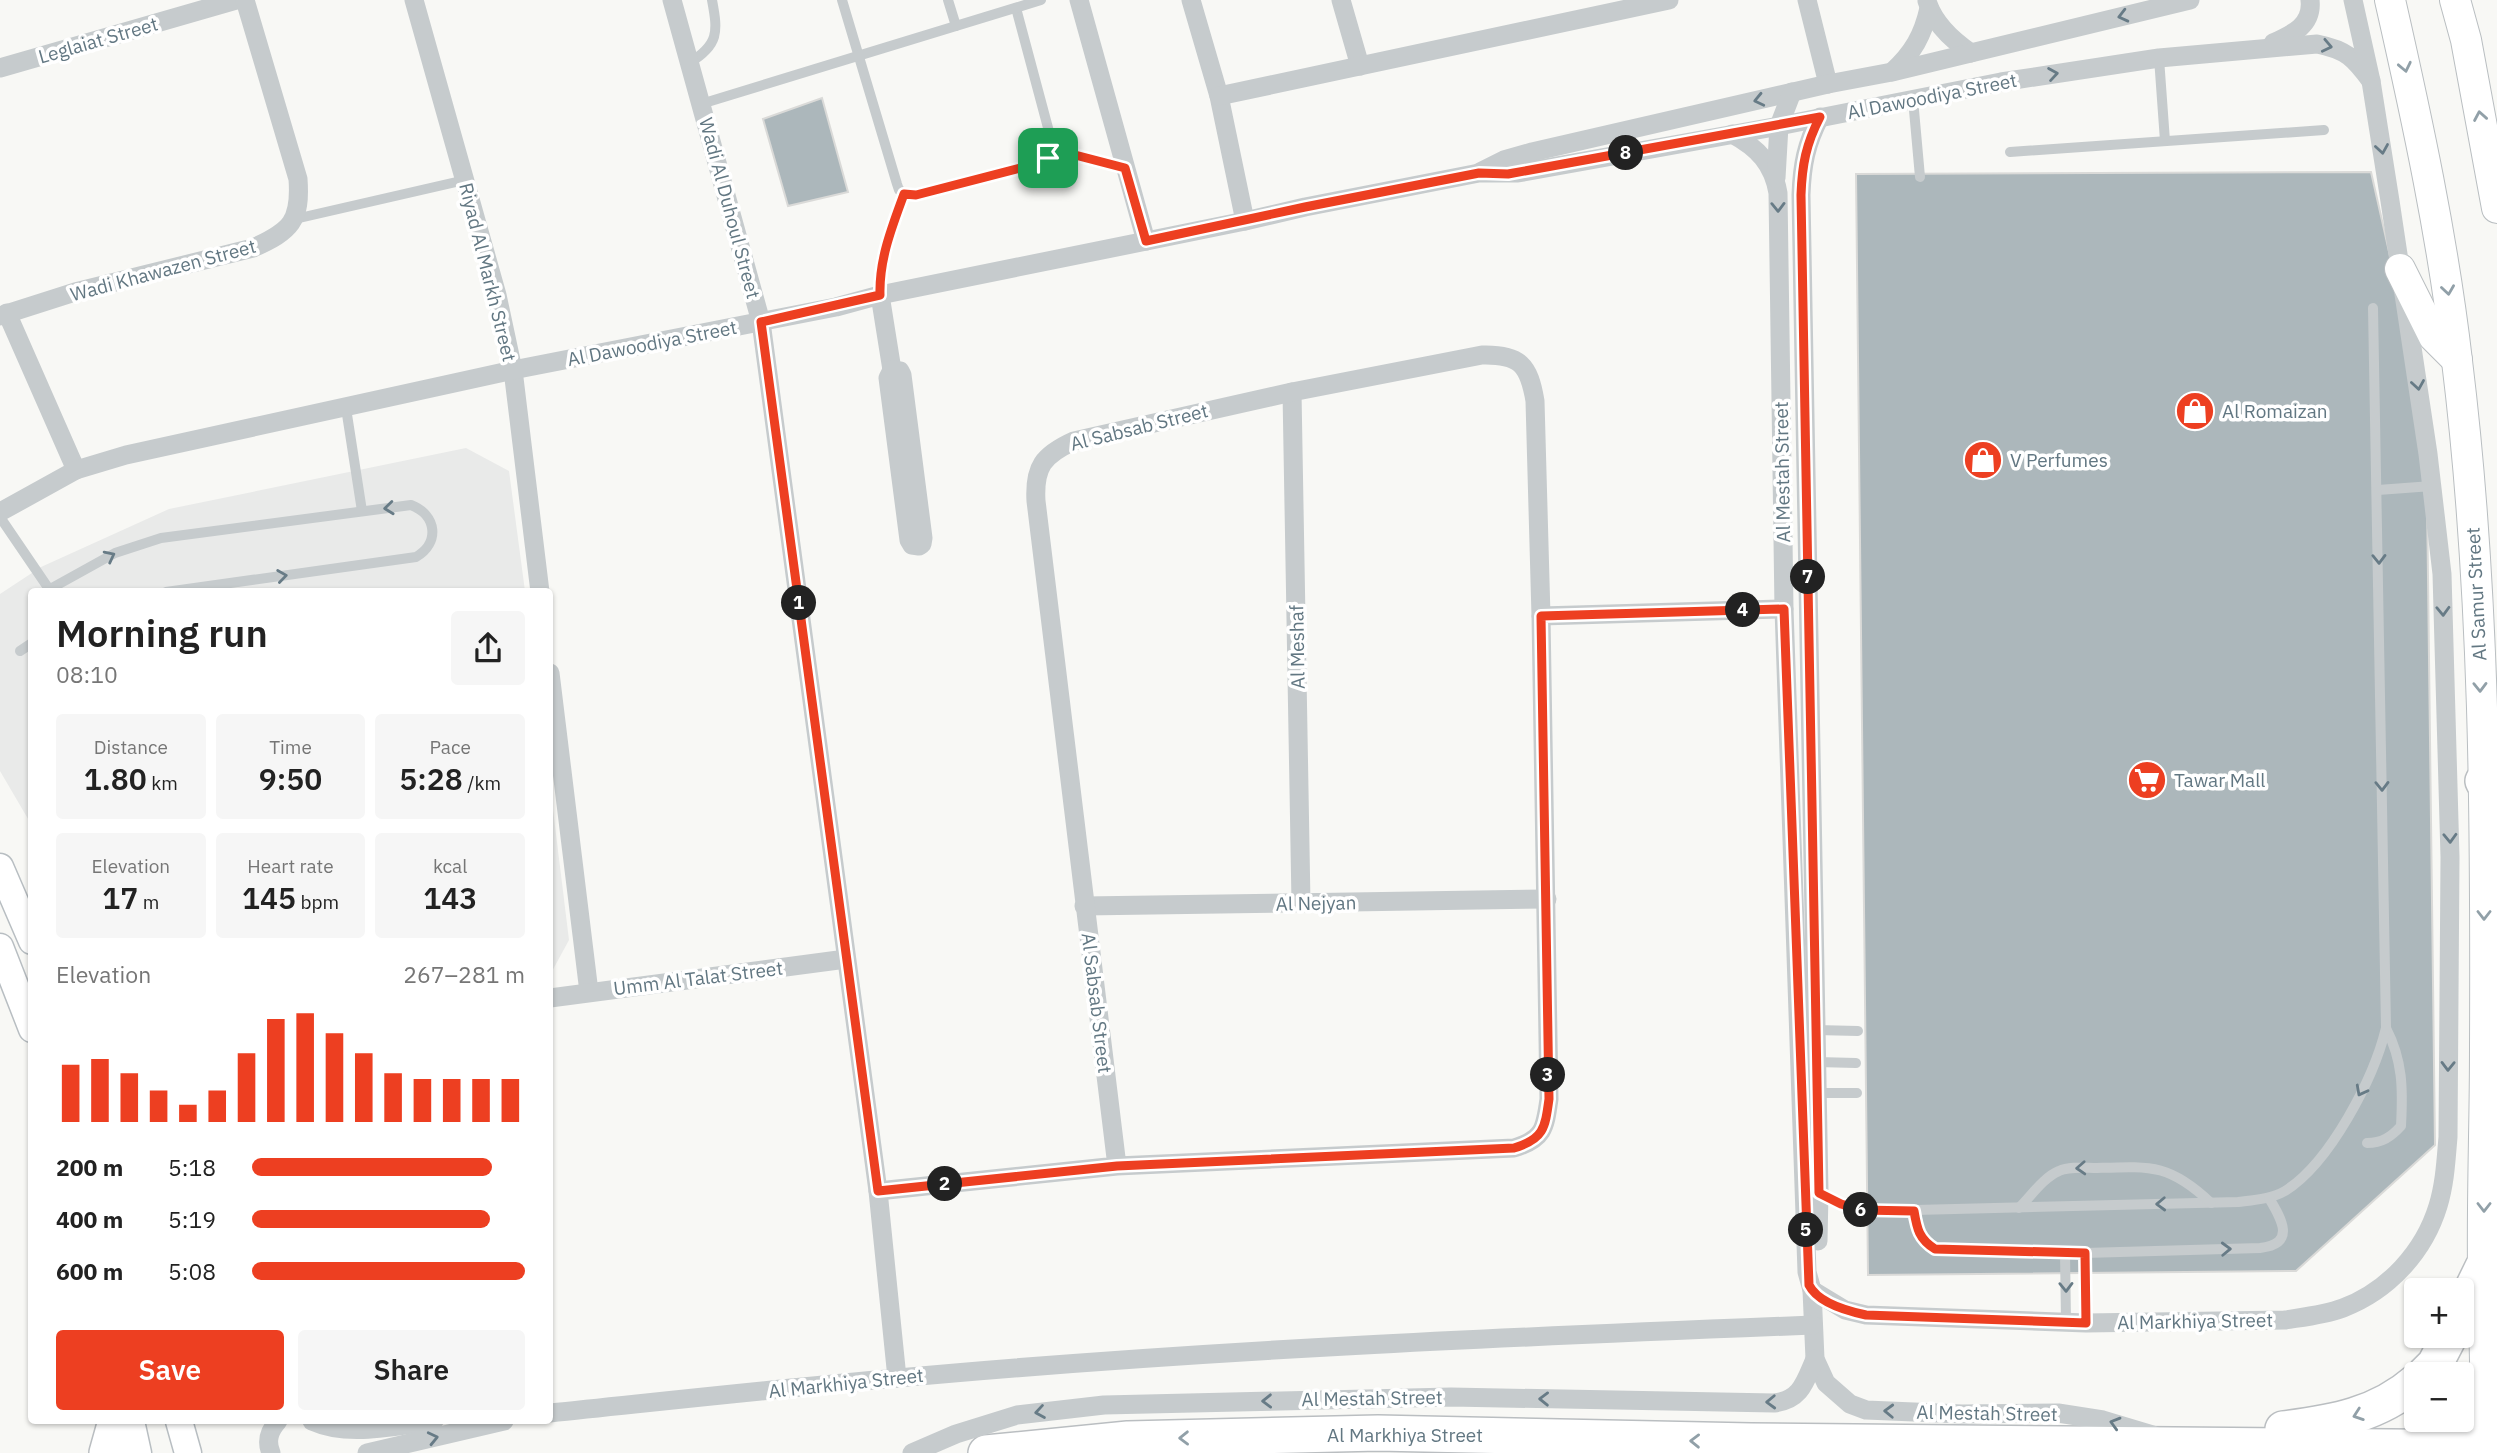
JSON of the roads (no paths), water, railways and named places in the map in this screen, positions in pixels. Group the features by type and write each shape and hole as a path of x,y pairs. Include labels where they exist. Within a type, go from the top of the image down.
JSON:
{"highway":[{"path":"2474,1285 2483,1267"},
{"path":"2179,1446 2347,1419 2376,1409 2404,1392"},
{"path":"107,1453 115,1424"},
{"name":"Al Markhiya Street","path":"986,1453 1128,1439 1378,1433 1515,1445 1670,1440 2491,1450"}],"main road":[{"name":"Al Samur Street","path":"2390,0 2419,129 2446,278 2457,360 2478,612 2490,793 2483,1267 2491,1450"},
{"path":"2455,0 2466,40 2497,208"},
{"path":"2400,269 2434,337 2457,360"}],"street":[{"name":"Leglaiat Street","path":"0,68 236,0"},
{"path":"245,0 298,179 299,199 295,219"},
{"name":"Riyad Al Markh Street","path":"414,0 497,295 513,370 540,588"},
{"name":"Wadi Al Duhoul Street","path":"672,0 761,322 878,1191 897,1378"},
{"path":"1079,0 1146,241"},
{"path":"1191,0 1219,96 1245,221"},
{"path":"1341,0 1360,66"},
{"path":"1219,96 1666,0"},
{"path":"1807,0 1828,84"},
{"name":"Al Dawoodiya Street","path":"1479,173 1504,160 1532,152 1828,84 1892,72 2190,0"},
{"name":"Al Dawoodiya Street","path":"2263,48 2300,28 2307,21 2310,14 2309,0"},
{"name":"Al Samur Street","path":"2353,0 2371,81 2432,486 2442,573 2450,857 2448,1137 2445,1173 2438,1206 2424,1239 2403,1268"},
{"path":"1928,4 1946,34 1971,53"},
{"path":"1892,72 1906,60 1917,44 1925,26 1928,4"},
{"name":"Al Dawoodiya Street","path":"0,512 76,470 191,439 346,408 513,370 761,322 880,295 1479,173 1508,174 1732,135 2001,82 2159,58 2317,44 2338,48 2354,58 2371,81"},
{"path":"1776,180 1779,126 1792,92"},
{"name":"Al Mestah Street","path":"1812,1193 1818,1093 1801,184 1808,140 1820,117"},
{"name":"Al Mestah Street","path":"1732,135 1759,152 1767,162 1776,180 1778,207 1784,609 1817,1272 1811,1290 1815,1359 1832,1391 1850,1404 1866,1410 1962,1414 2058,1413 2103,1420 2179,1446"},
{"name":"Wadi Khawazen Street","path":"76,470 4,314 75,292 253,248 271,240 295,219"},
{"path":"880,295 892,370 888,378 905,454"},
{"name":"Al Sabsab Street","path":"878,1191 1117,1166 1514,1148 1531,1143 1542,1132 1549,1099 1535,401 1532,382 1526,368 1516,359 1482,355 1292,391 1074,441 1055,449 1043,461 1035,480 1117,1166"},
{"name":"Al Meshaf","path":"1292,391 1301,903"},
{"path":"1541,616 1784,609"},
{"path":"553,698 589,992"},
{"path":"0,867 28,932"},
{"name":"Al Nejyan","path":"1084,906 1547,899"},
{"path":"0,947 28,1018"},
{"name":"Umm Al Talat Street","path":"553,998 846,959"},
{"name":"Al Markhiya Street","path":"1811,1290 1845,1310 1866,1315 2086,1323 2285,1320 2317,1315 2362,1300 2403,1268"},
{"name":"Al Markhiya Street","path":"553,1413 897,1378 1148,1358 1448,1339 1813,1325"},
{"name":"Al Mestah Street","path":"912,1453 956,1434 1017,1415 1104,1405 1451,1397 1774,1403 1788,1401 1795,1396 1806,1381 1815,1359"},
{"path":"132,1424 138,1453"},
{"path":"180,1424 188,1453"},
{"path":"319,1424 351,1430 400,1424"},
{"path":"367,1453 491,1424"}],"lane":[{"path":"690,63 705,53 717,30 712,0"},
{"path":"842,0 897,184 904,194"},
{"path":"948,0 956,26"},
{"path":"701,104 1041,0"},
{"path":"904,194 916,195 1040,163 1048,158 1052,149 1016,8"},
{"path":"2159,58 2165,141"},
{"path":"1913,99 1920,177"},
{"path":"2010,152 2324,130"},
{"path":"1052,149 1125,168"},
{"path":"295,219 464,180"},
{"path":"880,295 879,275 887,241 904,194"},
{"path":"1812,1193 1861,1210 1914,1211 2211,1203 2269,1198 2284,1192 2299,1180 2335,1138 2364,1086 2386,1028 2378,490 2372,308"},
{"path":"346,408 362,510"},
{"path":"2378,490 2432,486"},
{"path":"54,588 116,553 145,542 411,505 421,509 432,525 430,544 425,552 416,557 195,588"},
{"path":"0,517 49,588"},
{"path":"20,651 28,646"},
{"path":"2367,1143 2377,1143 2392,1136 2401,1126 2398,1051 2386,1028"},
{"path":"1816,1030 1858,1031"},
{"path":"1817,1062 1856,1063"},
{"path":"1818,1093 1857,1093"},
{"path":"2020,1208 2041,1185 2060,1171 2117,1167 2158,1168 2173,1173 2192,1184 2211,1203"},
{"path":"1914,1211 1919,1235 1926,1244 1935,1249 2085,1253 2267,1247 2279,1241 2284,1227 2269,1198"},
{"path":"2065,1252 2066,1322"},
{"path":"2085,1253 2086,1323"}],"place":[{"name":"Al Romaizan","path":"2195,411"},
{"name":"V Perfumes","path":"1983,460"},
{"name":"Tawar Mall","path":"2147,780"}]}
